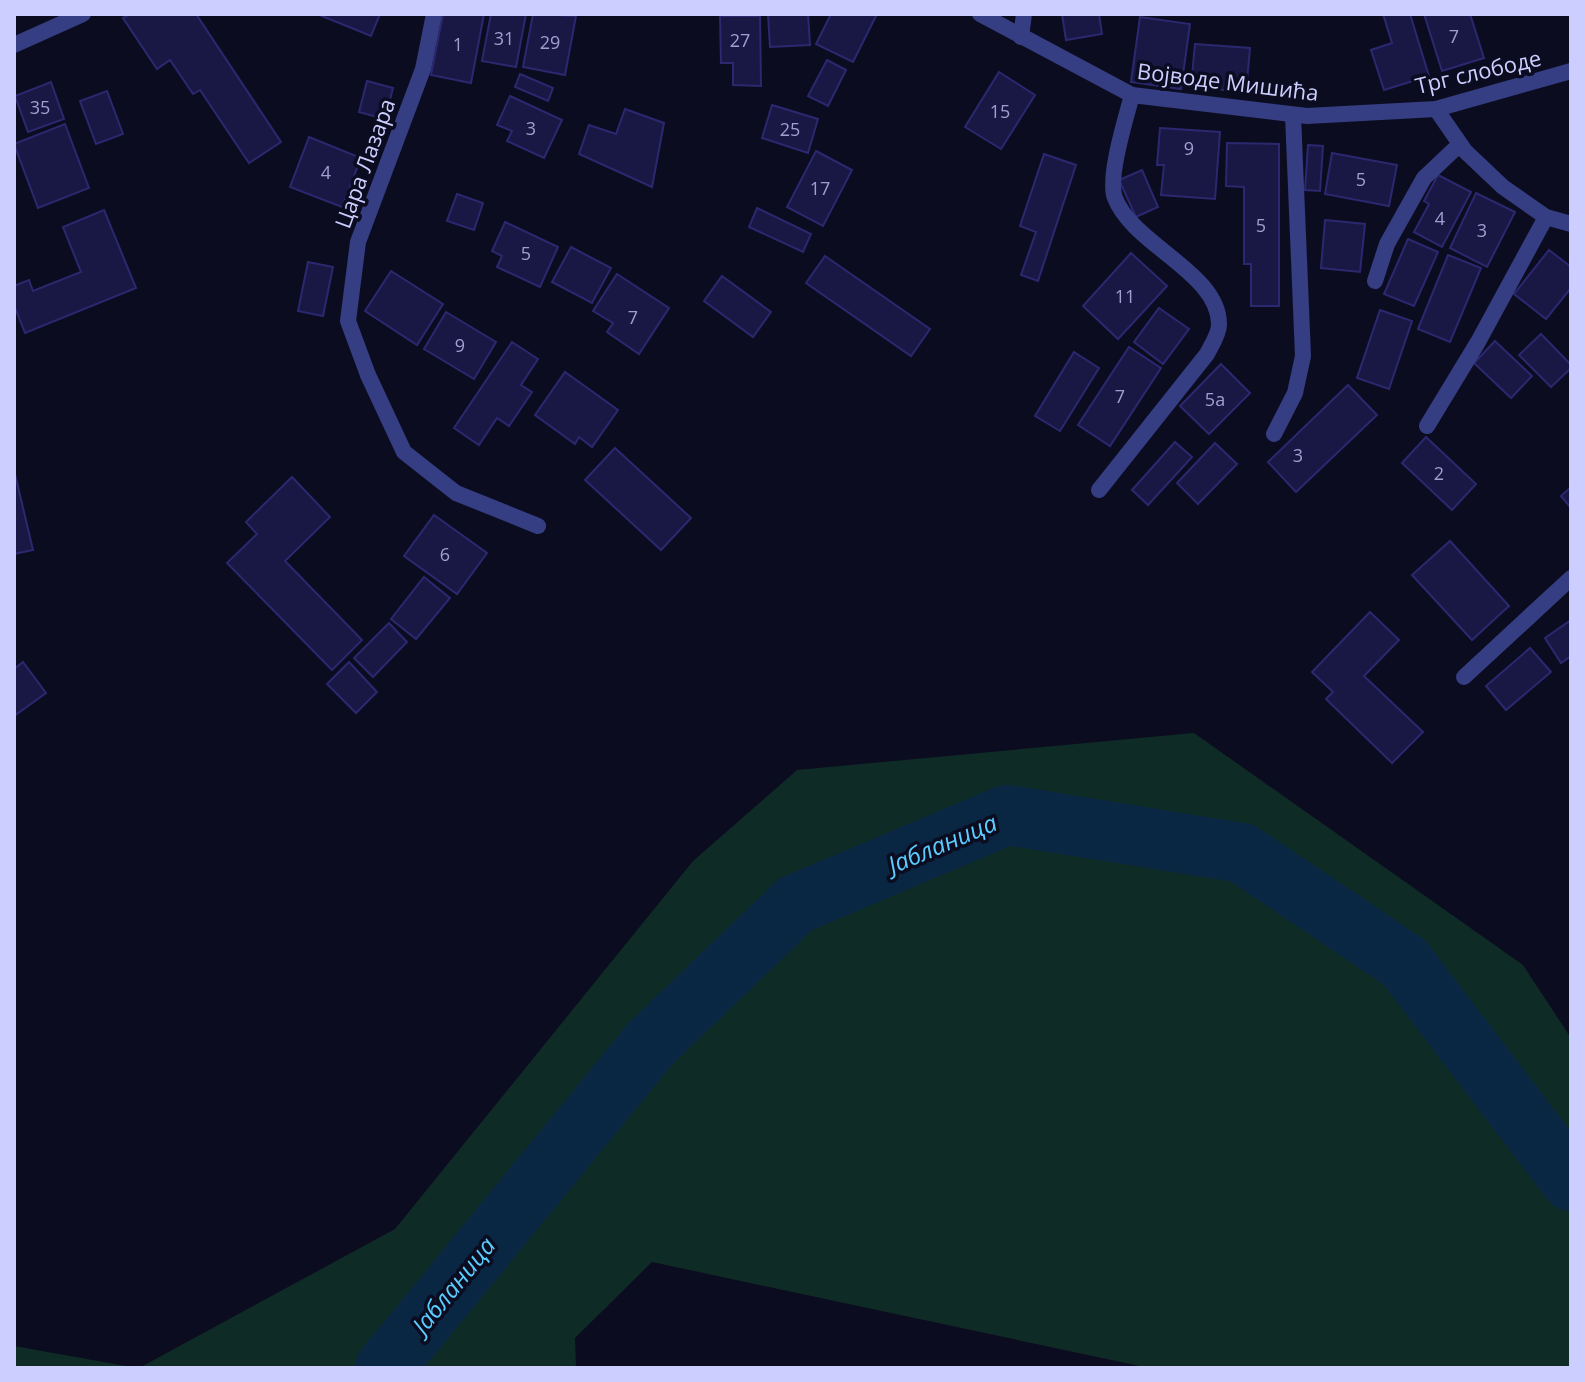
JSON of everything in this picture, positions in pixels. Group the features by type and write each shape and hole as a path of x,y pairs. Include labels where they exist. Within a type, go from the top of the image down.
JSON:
{"street":[{"path":"14,45 83,14"},
{"name":"Цара Лазара","path":"434,14 423,69 358,242 348,321 368,375 404,452 456,493 538,526"},
{"name":"Војводе Мишића","path":"980,14 1132,95 1293,115 1346,114"},
{"path":"1021,37 1024,14"},
{"name":"Трг слободе","path":"1346,114 1436,109 1571,71"},
{"path":"1099,490 1207,354 1219,327 1215,304 1202,287 1144,235 1114,197 1114,170 1132,95"},
{"path":"1436,109 1460,144 1503,187 1546,217 1571,224"},
{"path":"1274,434 1295,393 1303,356 1293,115"},
{"path":"1375,281 1387,244 1424,178 1460,144"},
{"path":"1427,426 1478,342 1546,217"},
{"path":"1464,677 1571,578"}],"green space":[{"path":"1194,733 1523,965 1571,1038 1571,1368 1149,1368 652,1262 575,1338 576,1368 139,1368 395,1229 693,861 797,770"},
{"path":"14,1346 137,1368 14,1368"}],"building":[{"path":"130,14 196,14 281,142 249,163 200,90 193,94 170,60 157,69 123,18"},
{"path":"317,14 380,14 371,36"},
{"path":"443,14 484,14 471,83 431,75"},
{"path":"491,14 526,14 516,67 482,61"},
{"path":"533,14 576,16 565,75 523,67"},
{"path":"768,14 808,14 810,45 770,47"},
{"path":"831,14 877,14 853,62 816,44"},
{"path":"1062,14 1099,14 1102,34 1066,40"},
{"path":"1383,14 1410,14 1429,76 1384,90 1371,50 1392,43"},
{"path":"1424,14 1470,14 1484,58 1442,71"},
{"path":"720,16 760,16 761,86 733,85 733,63 721,63"},
{"path":"1140,17 1190,24 1181,89 1131,82"},
{"path":"1195,44 1250,48 1246,92 1191,87"},
{"path":"827,60 846,70 828,106 808,96"},
{"path":"999,72 1035,95 1001,149 965,127"},
{"path":"520,74 553,88 548,101 515,87"},
{"path":"367,81 393,88 385,119 359,112"},
{"path":"51,82 64,119 28,132 15,96"},
{"path":"107,91 123,134 96,144 80,101"},
{"path":"510,96 562,120 544,158 507,141 512,131 497,125"},
{"path":"772,105 818,119 808,153 762,138"},
{"path":"625,109 664,123 652,187 579,154 589,125 616,134"},
{"path":"65,124 89,188 38,208 14,144"},
{"path":"1160,128 1220,132 1215,199 1161,195 1164,165 1157,165"},
{"path":"309,137 361,158 342,207 290,187"},
{"path":"1227,143 1279,144 1279,306 1251,306 1251,264 1244,264 1244,187 1226,186"},
{"path":"1308,145 1323,146 1320,191 1305,190"},
{"path":"816,151 852,170 823,226 787,207"},
{"path":"1332,153 1397,165 1389,206 1325,194"},
{"path":"1044,154 1076,165 1038,281 1021,275 1036,232 1020,226"},
{"path":"1142,170 1158,207 1136,217 1119,180"},
{"path":"1438,175 1471,192 1442,247 1414,232 1429,204 1424,201"},
{"path":"1476,193 1515,212 1487,267 1450,248"},
{"path":"457,194 483,203 474,230 447,221"},
{"path":"757,208 811,234 803,252 749,227"},
{"path":"104,210 136,288 25,333 14,305 14,286 29,280 33,291 81,272 63,227"},
{"path":"1325,220 1365,224 1360,272 1321,268"},
{"path":"505,222 558,247 540,287 497,267 502,256 492,251"},
{"path":"1408,239 1438,252 1414,306 1384,294"},
{"path":"571,247 611,268 592,303 552,282"},
{"path":"1549,250 1571,267 1571,288 1546,319 1514,294"},
{"path":"1131,253 1167,286 1118,339 1083,306"},
{"path":"1448,255 1481,268 1450,342 1418,329"},
{"path":"825,256 930,329 911,356 806,283"},
{"path":"308,262 333,267 323,316 298,311"},
{"path":"391,271 443,304 417,345 365,311"},
{"path":"617,274 669,308 639,354 607,332 613,323 593,311"},
{"path":"722,276 771,312 753,337 704,301"},
{"path":"1159,308 1189,329 1163,364 1134,342"},
{"path":"1380,310 1412,321 1389,389 1357,378"},
{"path":"446,312 496,342 474,379 424,349"},
{"path":"1541,334 1571,365 1551,387 1519,355"},
{"path":"1495,341 1532,376 1511,398 1474,363"},
{"path":"512,342 538,359 521,385 532,392 509,426 497,418 479,445 454,428"},
{"path":"1129,347 1161,368 1110,446 1078,425"},
{"path":"1074,352 1099,368 1060,431 1035,416"},
{"path":"1221,364 1250,393 1209,434 1180,406"},
{"path":"565,372 618,410 592,447 579,437 575,444 535,415"},
{"path":"1348,385 1377,415 1296,492 1268,462"},
{"path":"1426,437 1476,484 1452,510 1402,463"},
{"path":"1175,442 1192,457 1148,505 1132,490"},
{"path":"1215,443 1237,464 1198,504 1177,483"},
{"path":"615,448 691,518 661,550 585,480"},
{"path":"14,470 33,550 14,554"},
{"path":"292,477 330,517 285,561 362,640 332,670 227,563 257,534 246,522"},
{"path":"1571,487 1571,508 1561,496"},
{"path":"434,515 487,553 457,594 404,556"},
{"path":"1450,541 1509,606 1472,640 1412,575"},
{"path":"424,577 450,598 416,639 391,619"},
{"path":"1370,612 1399,640 1364,676 1423,732 1392,763 1326,699 1333,692 1312,672"},
{"path":"1571,620 1571,656 1561,663 1545,638"},
{"path":"389,623 407,642 373,677 354,658"},
{"path":"1530,648 1551,672 1506,710 1486,686"},
{"path":"23,662 46,693 14,716 14,669"},
{"path":"349,662 377,692 356,713 327,684"}],"waterway":[{"name":"Јабланица","path":"385,1368 651,1043 796,904 1007,815 1242,853 1404,962 1571,1181"}]}
